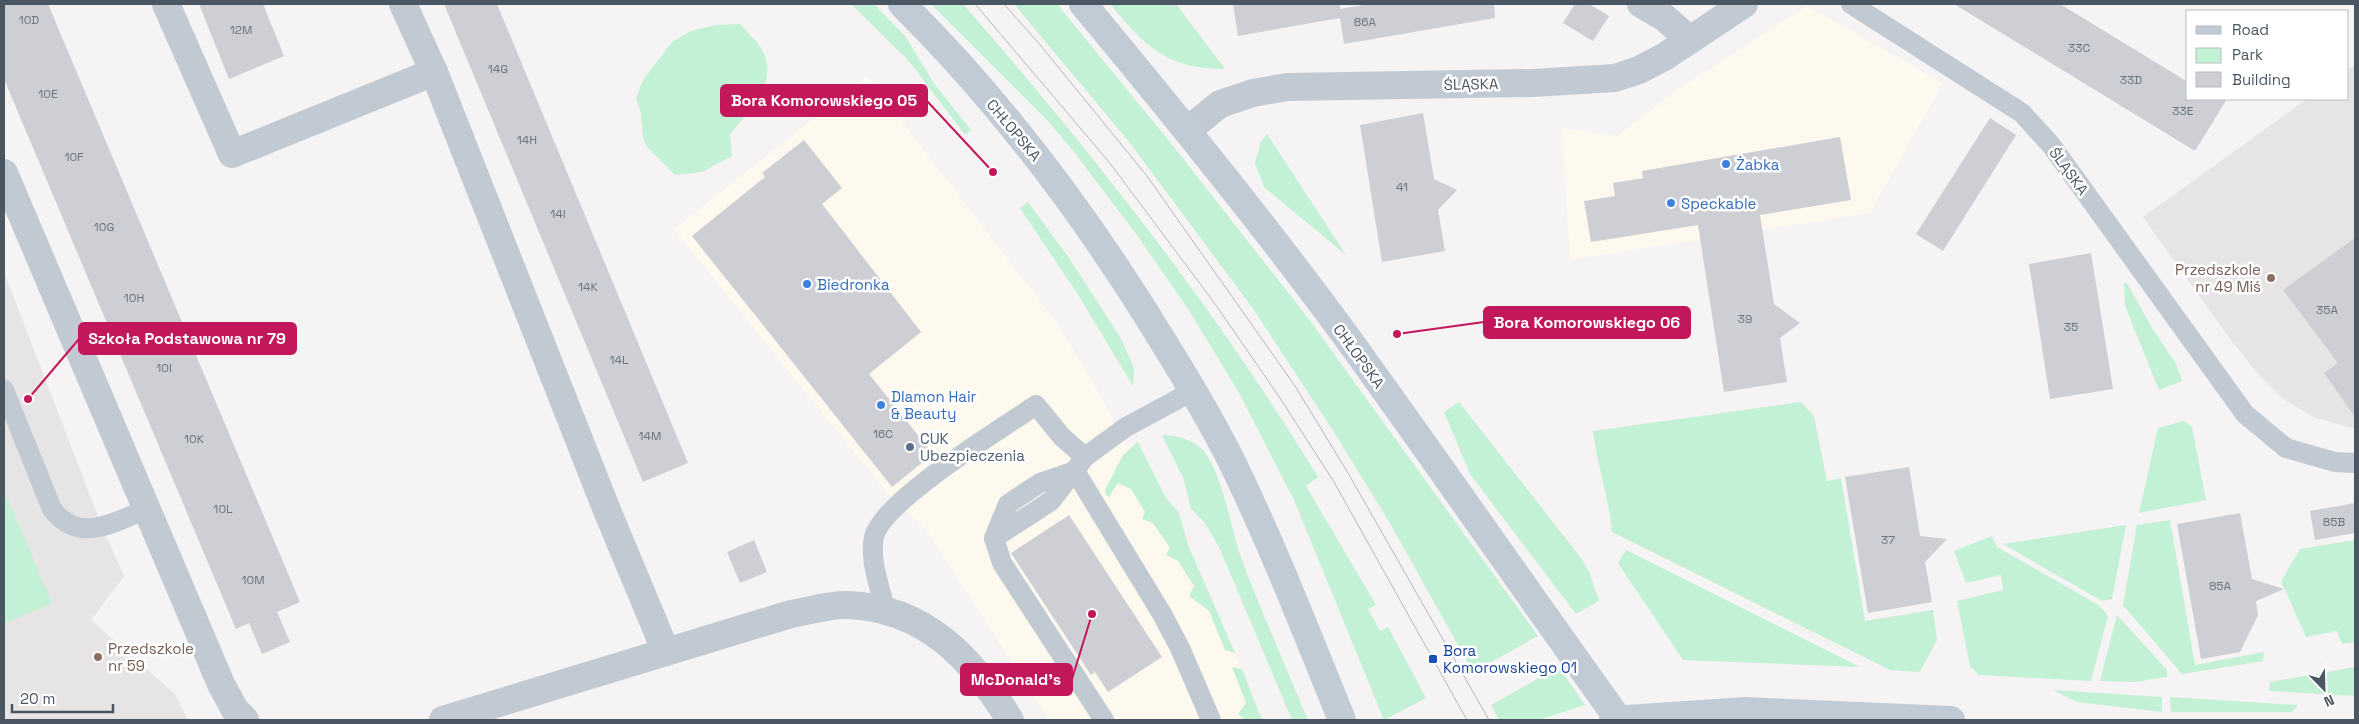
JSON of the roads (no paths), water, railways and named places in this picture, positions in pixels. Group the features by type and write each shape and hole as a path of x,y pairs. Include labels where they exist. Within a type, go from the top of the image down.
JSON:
{"main road":[{"name":"CHŁOPSKA","path":"902,4 964,70 1044,166 1078,211 1147,315 1225,448 1274,552 1342,720"},
{"name":"CHŁOPSKA","path":"1083,4 1188,130 1343,332 1617,720"},
{"path":"1617,720 1745,711 1951,720"}],"street":[{"path":"166,4 232,154 434,72"},
{"path":"403,4 434,72 606,508 666,652"},
{"path":"1641,4 1664,18 1690,40"},
{"name":"ŚLĄSKA","path":"1188,130 1220,104 1253,94 1287,87 1533,83 1615,78 1639,70 1690,40 1744,4"},
{"path":"4,173 221,684 235,710 245,720"},
{"path":"443,720 791,614 846,605 885,608 925,627 954,648 993,692 1010,720"}],"lane":[{"name":"ŚLĄSKA","path":"1851,4 2022,112 2050,145 2245,414 2286,448 2335,462 2355,463"},
{"path":"4,390 52,509 60,520 88,530 147,509"},
{"path":"1104,720 1002,563 994,538 1051,501 1080,464 1126,427 1193,391"},
{"path":"885,608 873,549 874,536 886,516 906,496 1036,405 1062,437 1080,464 1180,648 1211,720"}],"tram line":[{"path":"975,4 1109,162 1213,301 1280,398 1334,482 1467,720"},
{"path":"1004,4 1041,46 1147,176 1295,386 1348,473 1489,720"}],"place":[{"name":"Żabka","path":"1726,164"},
{"name":"Bora Komorowskiego 05","path":"993,172"},
{"name":"Speckable","path":"1671,203"},
{"name":"Przedszkole nr 49 Miś","path":"2271,278"},
{"name":"Biedronka","path":"807,284"},
{"name":"Bora Komorowskiego 06","path":"1397,334"},
{"name":"Szkoła Podstawowa nr 79","path":"28,399"},
{"name":"DIamon Hair & Beauty","path":"881,405"},
{"name":"CUK Ubezpieczenia","path":"910,447"},
{"name":"McDonald's","path":"1092,614"},
{"name":"Przedszkole nr 59","path":"98,657"},
{"name":"Bora Komorowskiego 01","path":"1433,659"}]}
